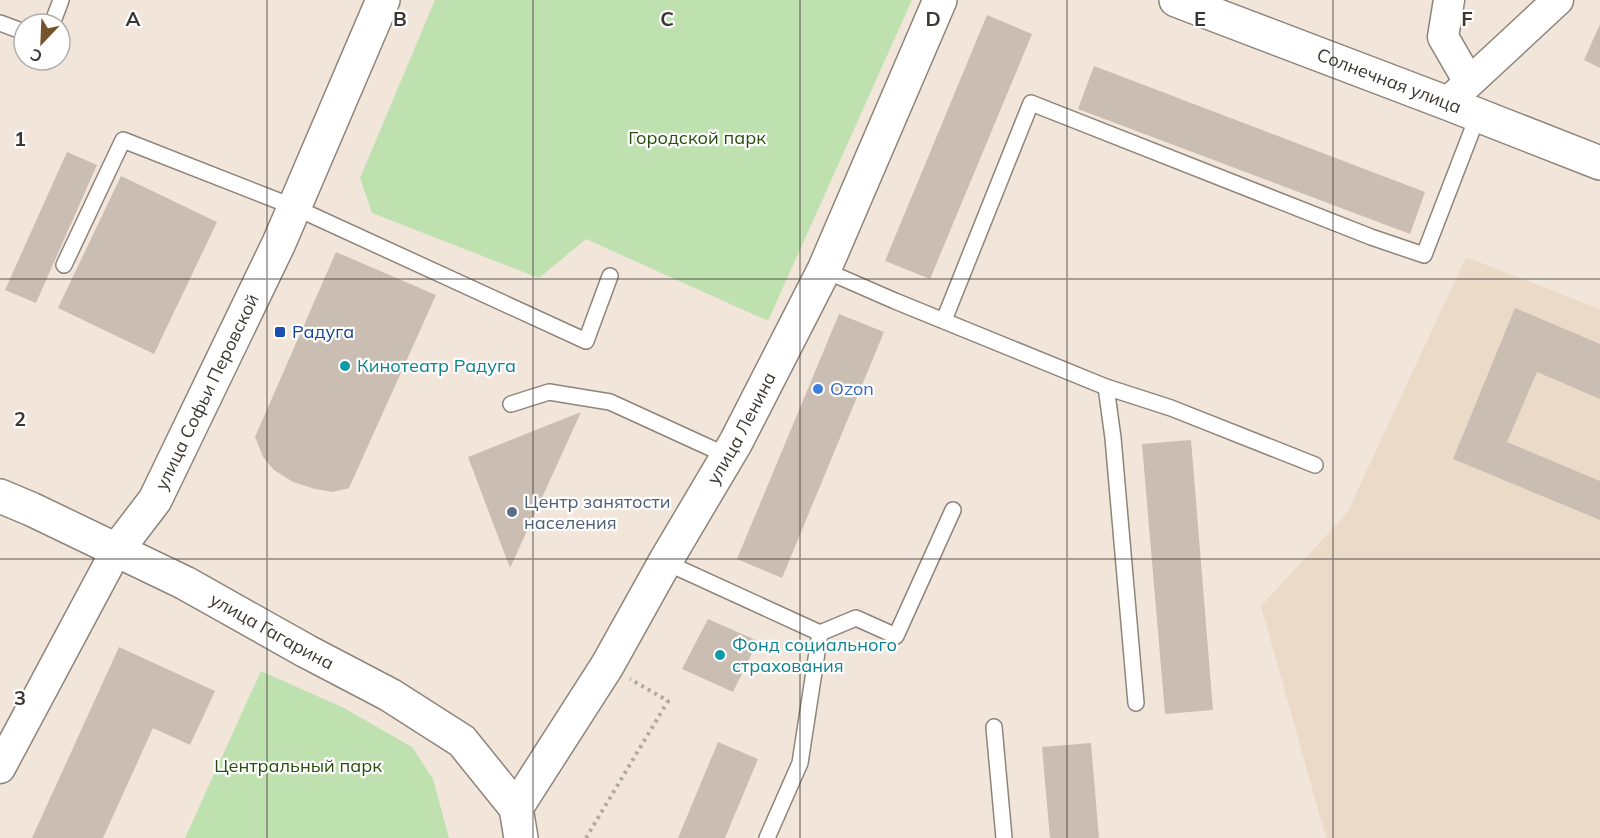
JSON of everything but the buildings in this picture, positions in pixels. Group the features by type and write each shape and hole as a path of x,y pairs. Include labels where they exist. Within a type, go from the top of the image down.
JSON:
{"street":[{"name":"улица Софьи Перовской","path":"0,768 117,551 155,500 279,243 383,0"},
{"name":"улица Ленина","path":"518,823 665,562 728,456 824,270 940,0"},
{"name":"Солнечная улица","path":"1176,0 1458,92 1478,115 1600,163"},
{"path":"1449,0 1443,37 1458,92 1558,0"},
{"name":"улица Гагарина","path":"0,496 32,509 185,583 390,695 462,741 518,823"}],"lane":[{"path":"944,320 1031,103 1371,237 1424,255 1478,115"},
{"path":"64,265 123,140 294,207 586,341 610,276"},
{"path":"824,270 1106,387 1171,408 1315,465"},
{"path":"1106,387 1113,438 1136,703"},
{"path":"511,404 549,392 610,402 728,456"},
{"path":"665,562 819,633 856,618 896,636 953,510"},
{"path":"767,838 800,763 819,633"},
{"path":"994,727 1004,838"}],"path":[{"path":"586,838 668,701 607,666"}],"shaded area":[{"path":"1466,257 1600,309 1600,838 1326,838 1261,606 1347,513"}],"green space":[{"name":"Городской парк","path":"435,0 912,0 768,321 586,239 539,278 372,213 360,178"},
{"name":"Центральный парк","path":"261,671 344,708 412,747 433,779 449,838 185,838"}],"place":[{"name":"Радуга","path":"280,332"},
{"name":"Кинотеатр Радуга","path":"345,366"},
{"name":"Ozon","path":"818,389"},
{"name":"Центр занятости населения","path":"512,512"},
{"name":"Фонд социального страхования","path":"720,655"}]}
